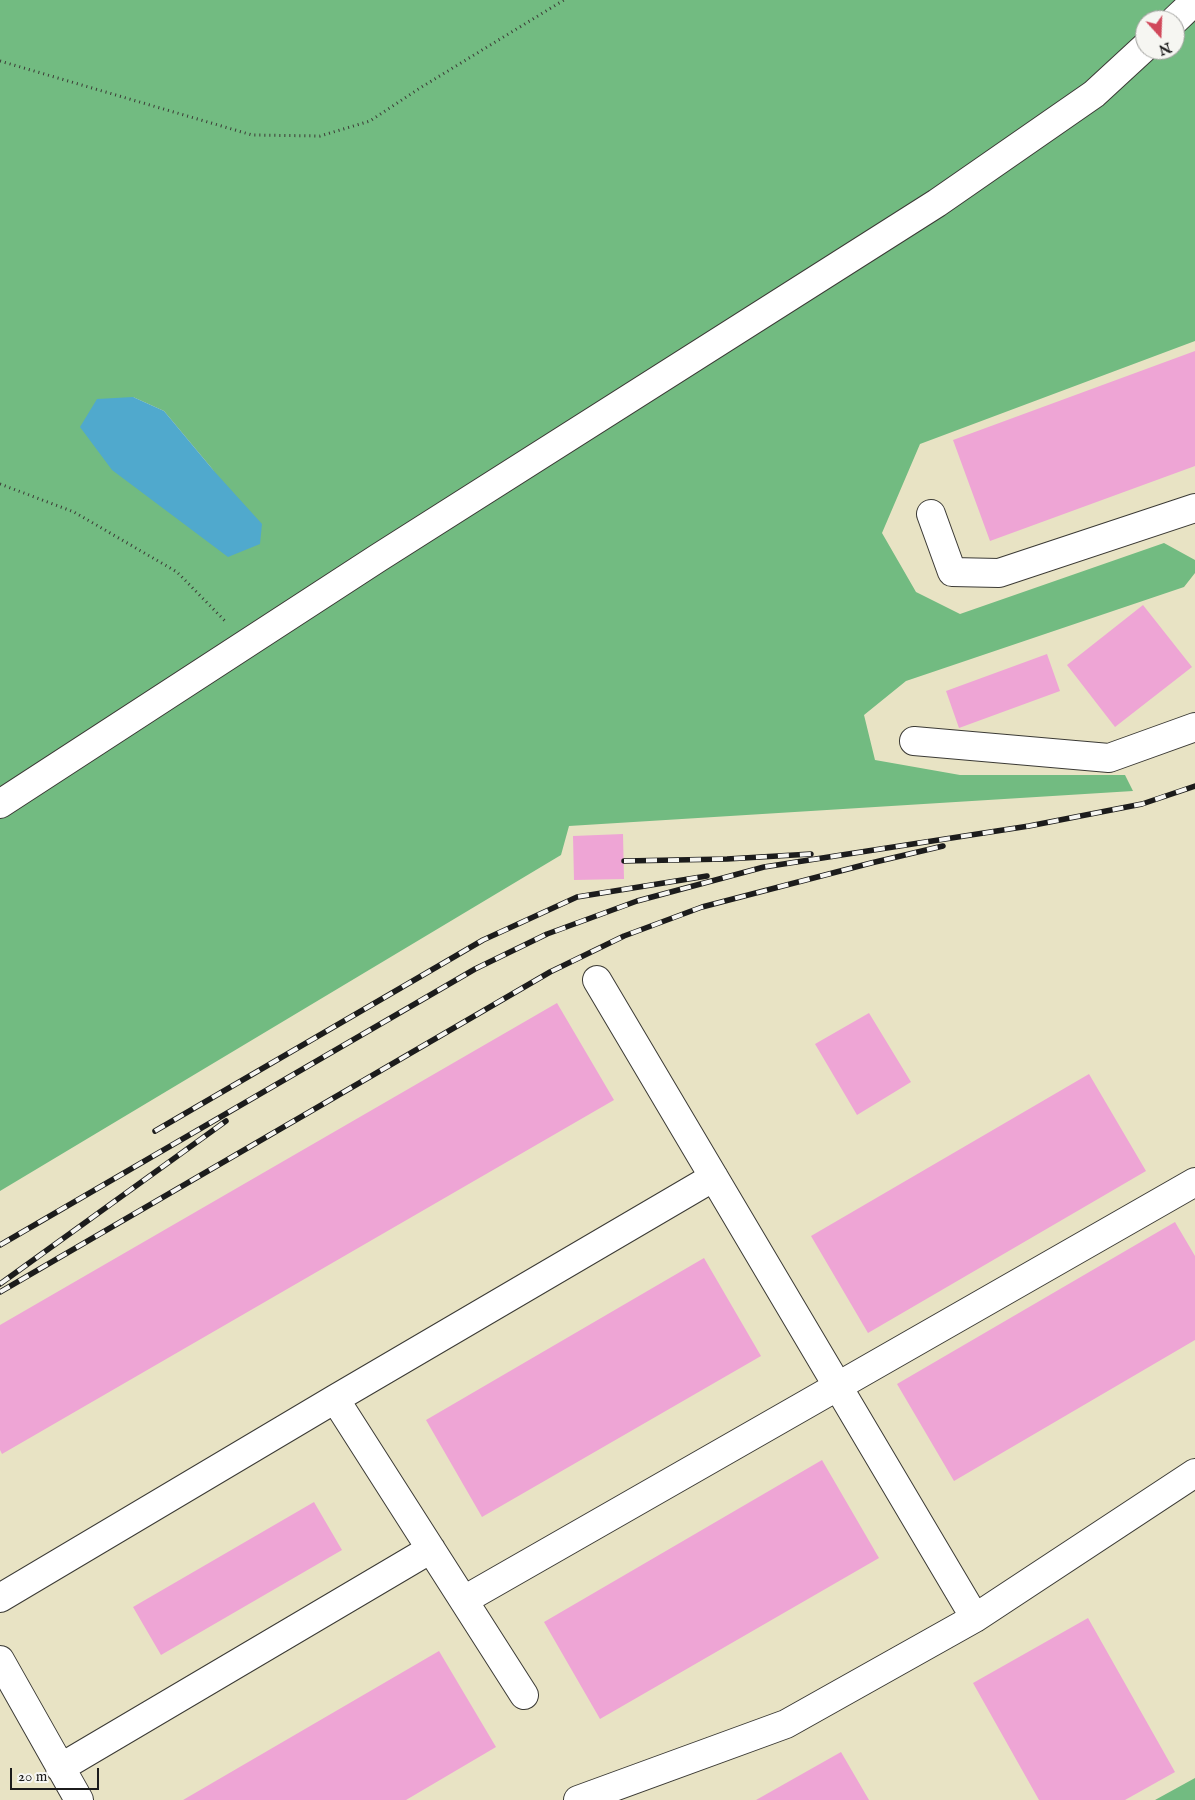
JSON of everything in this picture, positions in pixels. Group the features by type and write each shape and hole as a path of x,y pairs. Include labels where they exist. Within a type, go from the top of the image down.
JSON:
{"street":[{"path":"1185,10 1195,1"},
{"path":"0,804 394,547 937,203 1094,94 1135,56"},
{"path":"931,514 952,572 999,573 1195,508"},
{"path":"914,741 1109,758 1195,727"},
{"path":"597,980 974,1618"},
{"path":"0,1598 714,1177"},
{"path":"464,1600 1195,1182"},
{"path":"335,1399 524,1695"},
{"path":"578,1800 786,1724 974,1618 1195,1473"},
{"path":"60,1768 431,1549"},
{"path":"0,1660 79,1800"}],"path":[{"path":"0,61 252,135 320,136 370,122 420,88 564,0"},
{"path":"0,484 74,512 177,572 248,644"}],"green space":[{"path":"0,0 1195,0 1195,341 920,444 882,533 916,592 960,614 1164,543 1195,560 1195,573 1184,587 906,681 864,715 875,760 960,775 1125,775 1133,791 569,826 561,855 0,1191","holes":["133,397 164,411 214,471"]},
{"path":"1195,1778 1195,1800 1155,1800"}],"water":[{"path":"133,397 164,411 214,471 262,524 260,544 228,557 112,470 80,427 97,399"}],"building":[{"path":"1195,351 1195,466 990,541 953,440"},
{"path":"1143,605 1192,667 1115,727 1067,665"},
{"path":"1047,654 1060,691 959,728 946,691"},
{"path":"623,834 624,879 574,880 573,836"},
{"path":"557,1003 614,1100 2,1454 0,1450 0,1325"},
{"path":"869,1013 911,1082 857,1115 815,1044"},
{"path":"1089,1074 1146,1171 868,1333 811,1236"},
{"path":"1175,1222 1195,1256 1195,1340 954,1481 897,1384"},
{"path":"704,1258 761,1356 482,1517 426,1420"},
{"path":"822,1460 879,1558 600,1719 544,1622"},
{"path":"314,1502 342,1550 161,1655 133,1607"},
{"path":"1088,1618 1175,1772 1125,1800 1039,1800 973,1683"},
{"path":"439,1651 496,1747 406,1800 183,1800"},
{"path":"841,1752 869,1800 756,1800"}],"railway":[{"path":"0,1245 475,969 547,934 637,901 764,867 1029,826 1142,804 1195,786"},
{"path":"0,1292 550,972 624,936 702,907 943,846"},
{"path":"624,861 727,859 811,854"},
{"path":"155,1131 483,940 577,897 707,876"},
{"path":"0,1284 226,1121"}]}
